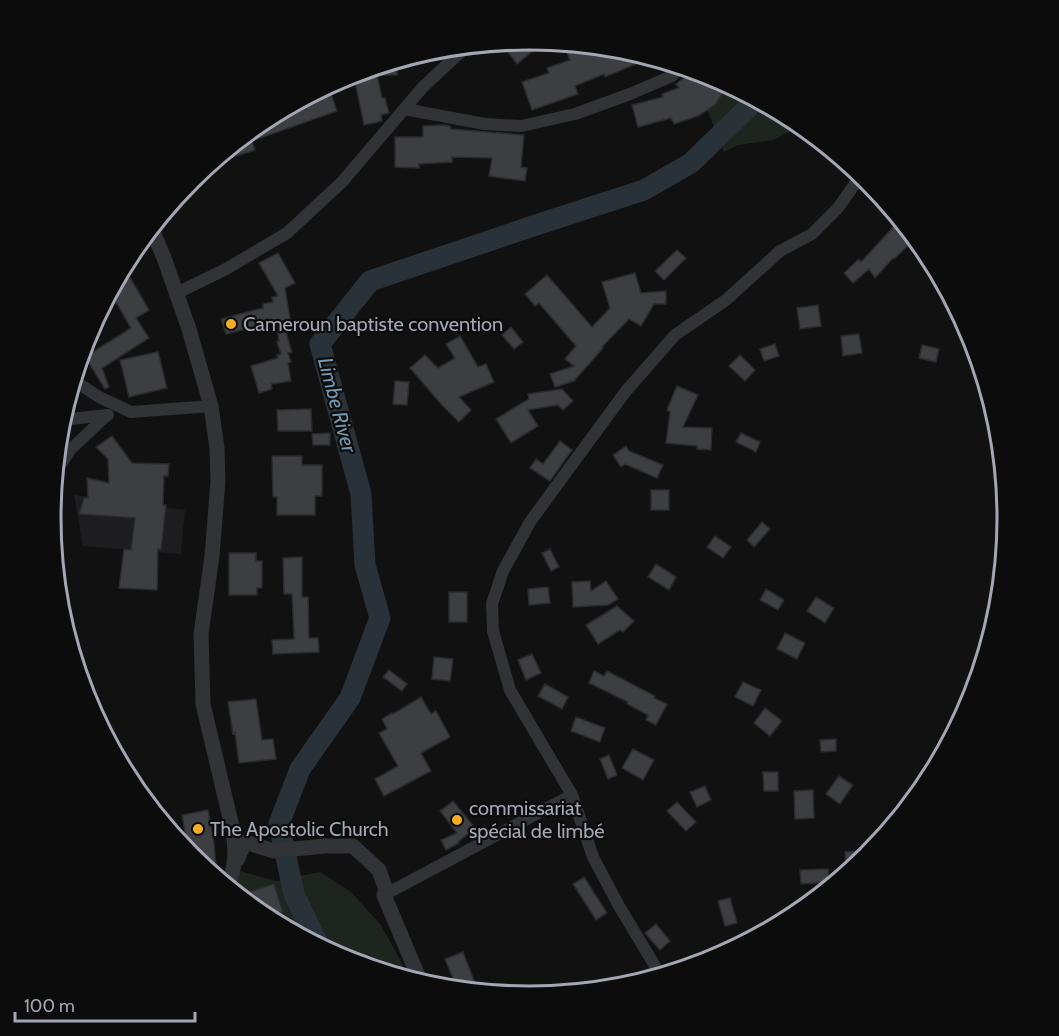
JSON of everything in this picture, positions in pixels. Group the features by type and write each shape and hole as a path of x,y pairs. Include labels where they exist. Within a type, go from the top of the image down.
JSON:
{"street":[{"path":"177,293 226,269 287,234 342,182 423,87 456,56"},
{"path":"404,109 485,124 522,126 575,114 630,94 672,76 675,72"},
{"path":"657,969 593,857 573,795 510,690 493,631 492,604 503,571 530,522 626,391 675,335 726,300 780,250 812,234 838,207 856,182"},
{"path":"155,237 189,328 212,406 218,481 212,556 201,634 202,704 233,831 235,866"},
{"path":"81,385 99,397 131,412"},
{"path":"72,419 212,406"},
{"path":"65,458 70,450 107,416"},
{"path":"384,895 573,795"},
{"path":"231,878 245,842 274,851 303,847 353,846 379,870 386,890 384,895 417,973"}],"shaded area":[{"path":"714,87 764,112 793,130 773,140 738,145 724,152 701,95"},
{"path":"74,495 185,510 181,554 83,546"},
{"path":"240,871 276,881 320,872 351,892 381,925 406,970 350,951 322,938 269,908 234,881"}],"building":[{"path":"534,50 517,64 507,51"},
{"path":"567,52 639,63 605,77 604,74 575,86 578,94 532,110 522,82 549,73 547,68 570,60"},
{"path":"397,68 397,75 377,75 382,98 385,98 389,113 381,115 382,121 364,125 355,83 379,74"},
{"path":"686,76 723,92 716,104 698,116 674,124 671,118 638,127 632,105 663,97 662,94 679,88 676,84"},
{"path":"331,94 337,111 252,141 255,150 231,157 244,146 269,128"},
{"path":"423,126 450,126 451,129 524,135 521,167 527,168 525,181 489,176 492,158 452,157 452,162 419,164 419,168 395,167 395,137 423,137"},
{"path":"895,225 909,244 875,278 869,269 853,283 844,273 859,259 861,262"},
{"path":"677,250 686,258 664,280 655,271"},
{"path":"278,253 295,283 285,288 291,325 284,326 292,352 288,353 291,362 288,363 291,381 271,384 272,389 259,393 251,366 278,358 277,355 281,354 277,342 279,341 276,321 226,334 221,319 263,308 263,304 273,302 272,297 278,296 259,263"},
{"path":"635,273 641,293 666,291 666,304 654,304 641,326 629,319 574,381 555,387 550,374 574,366 565,359 576,346 539,303 535,306 525,294 547,275 592,327 610,308 602,282"},
{"path":"129,276 149,310 136,318 149,338 102,368 109,387 105,389 88,362 92,351 131,328 115,300"},
{"path":"818,305 821,326 800,329 797,308"},
{"path":"511,327 523,342 514,349 502,335"},
{"path":"859,334 862,353 843,356 841,336"},
{"path":"460,336 478,367 486,364 494,382 459,397 471,410 459,422 410,368 425,355 438,368 455,358 446,344"},
{"path":"775,344 779,356 764,361 760,349"},
{"path":"922,345 939,349 936,362 919,358"},
{"path":"158,352 167,388 129,397 120,360"},
{"path":"740,355 755,370 745,381 729,366"},
{"path":"395,381 409,382 407,405 393,404"},
{"path":"677,386 698,395 683,427 712,428 711,450 697,449 697,446 666,443 670,412 667,410"},
{"path":"562,389 573,401 563,410 558,405 528,410 538,426 511,443 496,419 529,399 528,394"},
{"path":"311,409 312,431 278,431 277,410"},
{"path":"330,433 330,445 313,445 312,434"},
{"path":"741,433 760,442 756,452 736,442"},
{"path":"112,436 132,463 169,464 168,476 164,476 163,505 166,505 161,550 158,549 157,590 119,588 124,549 131,550 135,518 79,514 84,498 88,498 87,478 109,483 108,459 96,447"},
{"path":"560,441 572,450 550,481 530,468 536,459 543,464"},
{"path":"626,446 629,451 663,465 657,478 625,464 621,467 613,455"},
{"path":"272,456 302,456 302,465 322,465 322,496 315,496 315,515 277,515 277,497 273,497"},
{"path":"651,490 669,490 669,510 651,510"},
{"path":"762,522 770,529 754,547 747,540"},
{"path":"715,536 731,547 723,558 707,547"},
{"path":"550,549 559,567 551,571 542,553"},
{"path":"229,553 256,553 256,561 262,561 262,588 257,588 257,595 229,595"},
{"path":"302,557 302,597 308,597 309,638 318,638 319,652 273,654 272,640 294,639 292,594 284,594 283,558"},
{"path":"656,564 676,577 669,590 648,577"},
{"path":"590,581 591,591 606,581 618,599 608,605 573,607 572,582"},
{"path":"548,587 550,603 529,605 528,589"},
{"path":"766,589 784,600 778,610 760,600"},
{"path":"449,592 467,592 467,622 449,622"},
{"path":"816,597 834,608 825,623 807,611"},
{"path":"617,606 634,621 623,632 620,630 598,644 586,625"},
{"path":"785,633 805,643 797,659 777,649"},
{"path":"532,654 541,673 526,680 518,660"},
{"path":"434,657 453,659 450,681 432,679"},
{"path":"389,670 407,684 402,691 383,677"},
{"path":"594,671 604,676 607,671 667,704 656,725 646,720 648,715 627,704 628,702 589,683"},
{"path":"743,682 761,690 753,706 735,697"},
{"path":"545,684 568,697 562,709 538,696"},
{"path":"421,697 431,714 436,711 450,737 421,753 431,771 384,796 375,779 398,766 379,733 387,729 382,719"},
{"path":"256,699 262,740 273,739 276,759 239,763 228,702"},
{"path":"765,708 782,721 770,736 754,723"},
{"path":"576,717 605,728 600,742 571,731"},
{"path":"836,739 836,751 821,752 820,740"},
{"path":"633,749 654,760 643,780 622,768"},
{"path":"609,755 617,775 608,779 600,759"},
{"path":"763,772 778,772 778,791 764,791"},
{"path":"839,776 853,785 840,804 826,794"},
{"path":"705,786 711,800 697,807 690,792"},
{"path":"813,790 814,818 795,819 794,791"},
{"name":"commissariat spécial de limbé","path":"453,801 475,828 459,843 446,850 441,840 457,833 440,811"},
{"path":"677,802 696,822 686,831 667,811"},
{"name":"The Apostolic Church","path":"208,810 216,865 186,836 182,815"},
{"path":"845,852 858,852 846,863"},
{"path":"828,869 829,878 824,882 801,884 800,870"},
{"path":"584,877 607,913 596,920 573,884"},
{"path":"274,884 283,912 278,914 247,892"},
{"path":"730,898 737,923 725,926 718,901"},
{"path":"656,924 670,941 660,950 645,933"},
{"path":"463,952 475,983 454,980 445,959"}],"waterway":[{"name":"Limbe River","path":"313,933 294,894 279,824 300,769 350,698 380,618 365,565 361,494 320,344 370,281 644,190 691,163 751,105"}],"place":[{"name":"Cameroun baptiste convention","path":"231,324"},
{"name":"commissariat spécial de limbé","path":"457,820"},
{"name":"The Apostolic Church","path":"198,829"}]}
